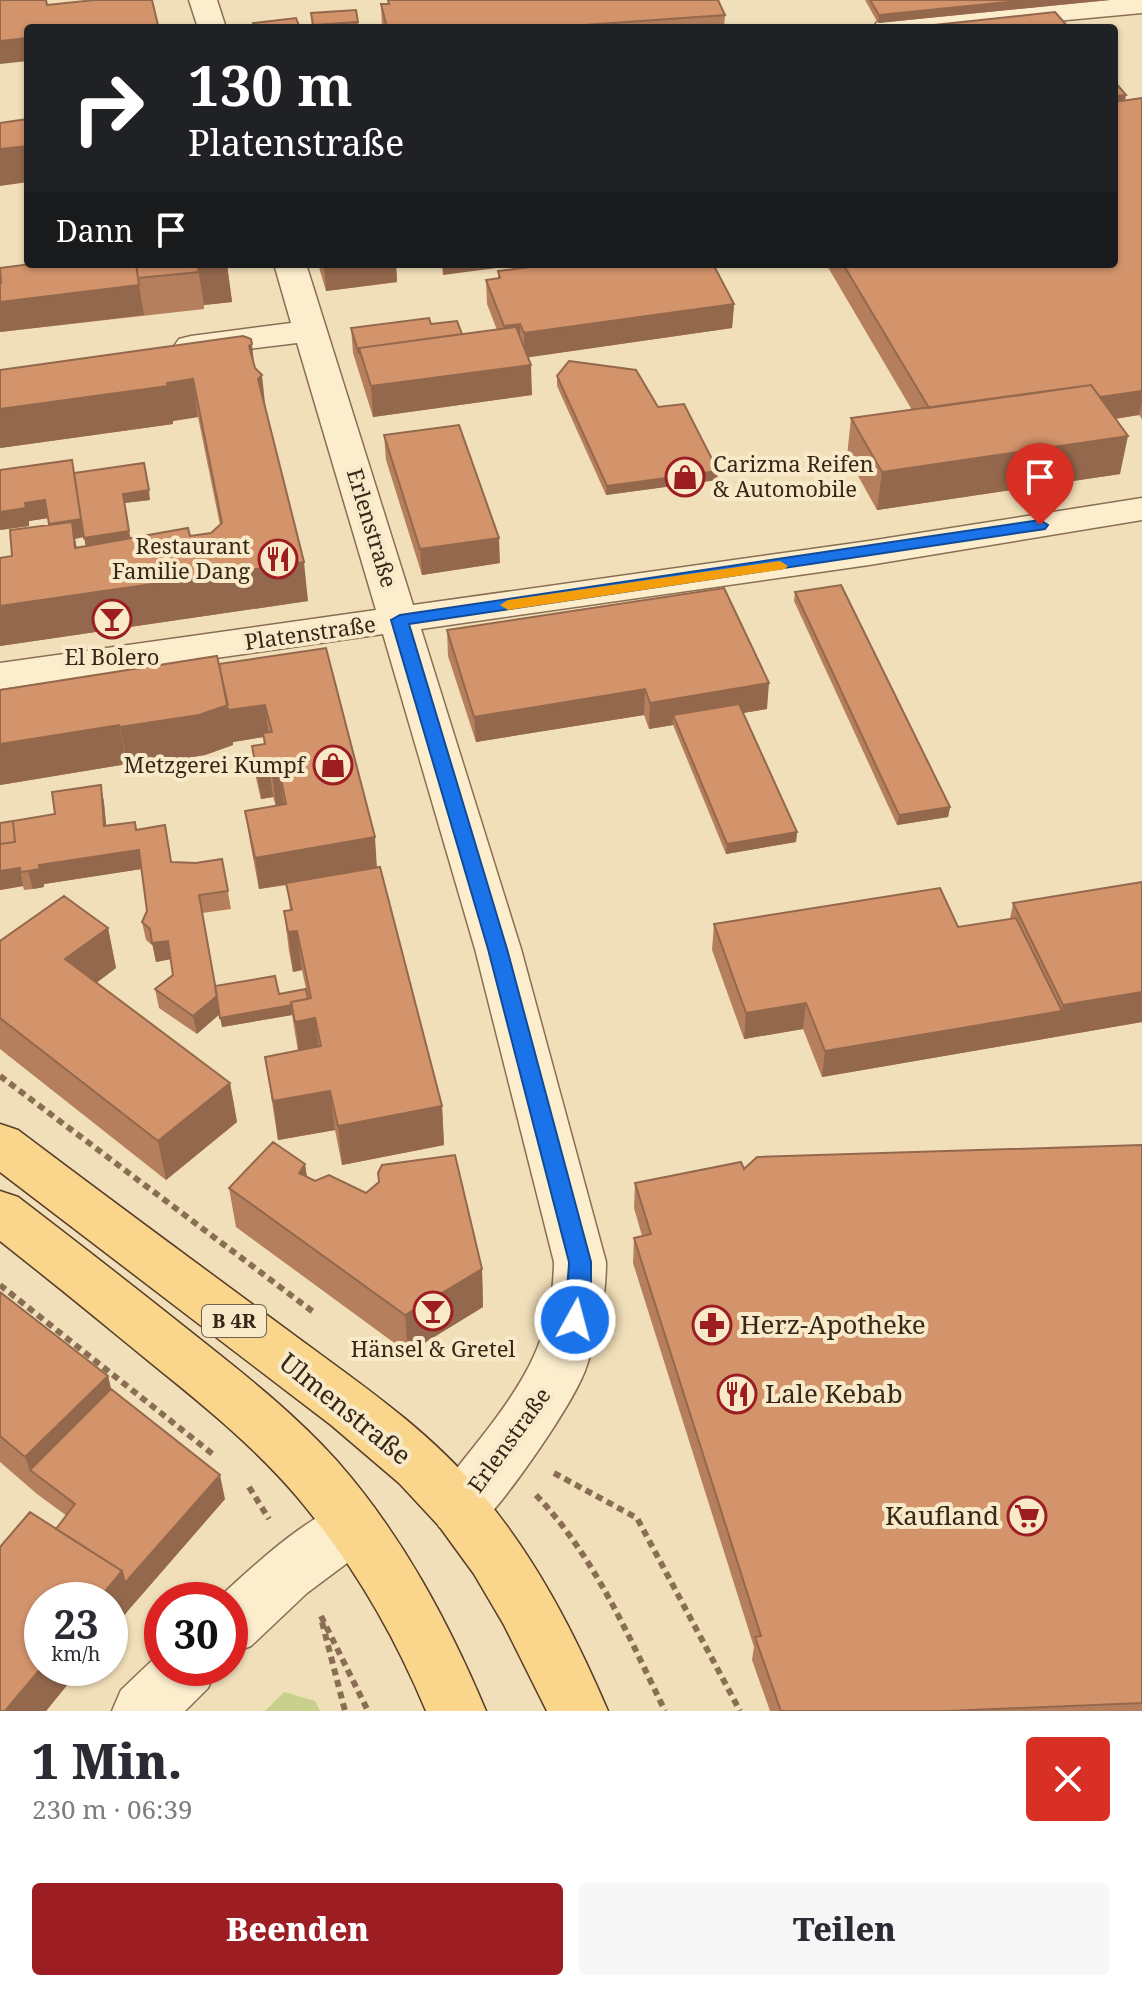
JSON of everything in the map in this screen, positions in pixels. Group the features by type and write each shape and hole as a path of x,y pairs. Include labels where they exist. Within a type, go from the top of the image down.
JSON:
{"main road":[{"name":"Ulmenstraße","path":"0,1144 371,1425 459,1509 522,1600 578,1711"},
{"name":"B 4R","path":"0,1212 240,1403 291,1451 354,1525 410,1615 440,1671 456,1711"}],"street":[{"path":"203,0 211,24"},
{"path":"931,24 1142,5"},
{"name":"Erlenstraße","path":"291,268 498,949 580,1262 577,1307 560,1367 504,1451 459,1509"},
{"path":"156,350 312,331"},
{"name":"Platenstraße","path":"0,676 853,555 1142,509"},
{"path":"248,1618 308,1591 354,1525"},
{"path":"142,1711 168,1686"}],"path":[{"path":"0,1076 319,1316"},
{"path":"0,1285 218,1458"},
{"path":"504,1451 560,1517 619,1616 665,1711"},
{"path":"504,1451 637,1518 740,1711"},
{"path":"242,1477 308,1591 368,1711"},
{"path":"308,1591 345,1711"}],"green space":[{"path":"284,1692 315,1701 320,1711 265,1711"}],"building":[{"path":"0,0 46,0 47,5 95,0 152,0 158,24 24,24 24,38 0,41"},
{"path":"388,0 718,0 725,15 598,24 386,24 381,4 389,4"},
{"path":"870,0 1028,0 879,15"},
{"path":"356,10 358,22 313,24 311,13"},
{"path":"1055,12 1066,24 943,24"},
{"path":"296,18 298,24 253,24"},
{"path":"1142,98 1142,391 1100,397 1091,385 929,408 845,268 1118,268 1118,101"},
{"path":"24,120 24,146 0,149 0,123"},
{"path":"24,265 24,268 137,268 139,285 0,302 0,268"},
{"path":"137,268 198,268 199,272 138,278"},
{"path":"522,268 715,268 734,304 524,333 520,324 504,326 486,280 500,278 498,271"},
{"path":"429,318 431,324 457,321 462,334 359,348 359,354 351,328"},
{"path":"516,327 531,365 371,386 359,348"},
{"path":"243,336 251,339 249,346 255,368 262,375 258,379 304,562 0,606 0,558 12,556 10,530 72,522 75,548 188,528 190,536 211,533 222,523 193,379 167,383 168,386 0,409 0,370"},
{"path":"569,361 636,370 658,407 684,404 718,471 607,486 557,376"},
{"path":"1091,385 1128,436 882,472 851,418"},
{"path":"459,425 499,538 420,549 384,435"},
{"path":"72,460 81,519 49,524 45,500 25,503 26,508 0,512 0,470"},
{"path":"144,463 149,490 123,494 129,531 84,538 74,473"},
{"path":"841,585 950,807 899,815 795,592"},
{"path":"724,588 769,683 650,703 645,689 474,717 447,630"},
{"path":"326,648 375,837 255,858 245,811 286,804 280,774 272,775 269,765 256,767 252,746 265,744 263,733 272,732 265,705 228,710 219,664"},
{"path":"217,656 228,705 199,715 0,744 0,690"},
{"path":"739,704 797,832 727,844 673,715"},
{"path":"101,785 104,826 135,822 136,830 165,825 171,862 196,863 222,859 228,891 199,895 217,996 193,1016 155,989 173,975 168,941 152,943 150,929 142,922 147,911 139,850 39,865 40,869 28,871 20,872 20,868 0,871 0,844 15,842 13,821 55,814 52,792"},
{"path":"13,821 15,842 0,844 0,823"},
{"path":"380,867 442,1106 338,1126 330,1091 273,1101 265,1057 321,1046 315,1018 295,1022 291,1002 311,998 297,931 288,932 284,911 292,910 286,883"},
{"path":"1142,882 1142,992 1063,1005 1013,903"},
{"path":"940,888 958,927 1016,918 1062,1011 825,1051 806,1003 746,1013 714,924"},
{"path":"64,896 108,928 65,959 230,1083 158,1141 0,1018 0,941"},
{"path":"275,976 279,994 306,989 308,999 291,1002 292,1005 220,1018 215,986"},
{"path":"273,1142 305,1164 299,1173 315,1181 329,1175 366,1193 379,1182 378,1173 382,1165 455,1155 482,1269 405,1315 229,1188"},
{"path":"1142,1145 1142,1703 947,1711 781,1711 755,1637 761,1636 634,1238 651,1234 635,1183 741,1162 744,1169 757,1157"},
{"path":"0,1292 108,1376 25,1457 0,1436"},
{"path":"111,1389 220,1475 125,1582 122,1571 56,1529 75,1504 30,1470"},
{"path":"30,1512 122,1571 113,1582 24,1582 26,1686 5,1711 0,1711 0,1547"}],"slow traffic":[{"path":"508,605 780,566"}],"place":[{"name":"Carizma Reifen & Automobile","path":"685,477"},
{"name":"Restaurant Familie Dang","path":"278,559"},
{"name":"El Bolero","path":"112,619"},
{"name":"Metzgerei Kumpf","path":"333,765"},
{"name":"Hänsel & Gretel","path":"433,1311"},
{"name":"Herz-Apotheke","path":"712,1325"},
{"name":"Lale Kebab","path":"737,1394"},
{"name":"Kaufland","path":"1027,1516"}],"route":[{"path":"575,1320 580,1294 580,1262 498,949 400,620 869,553 1040,525"}]}
